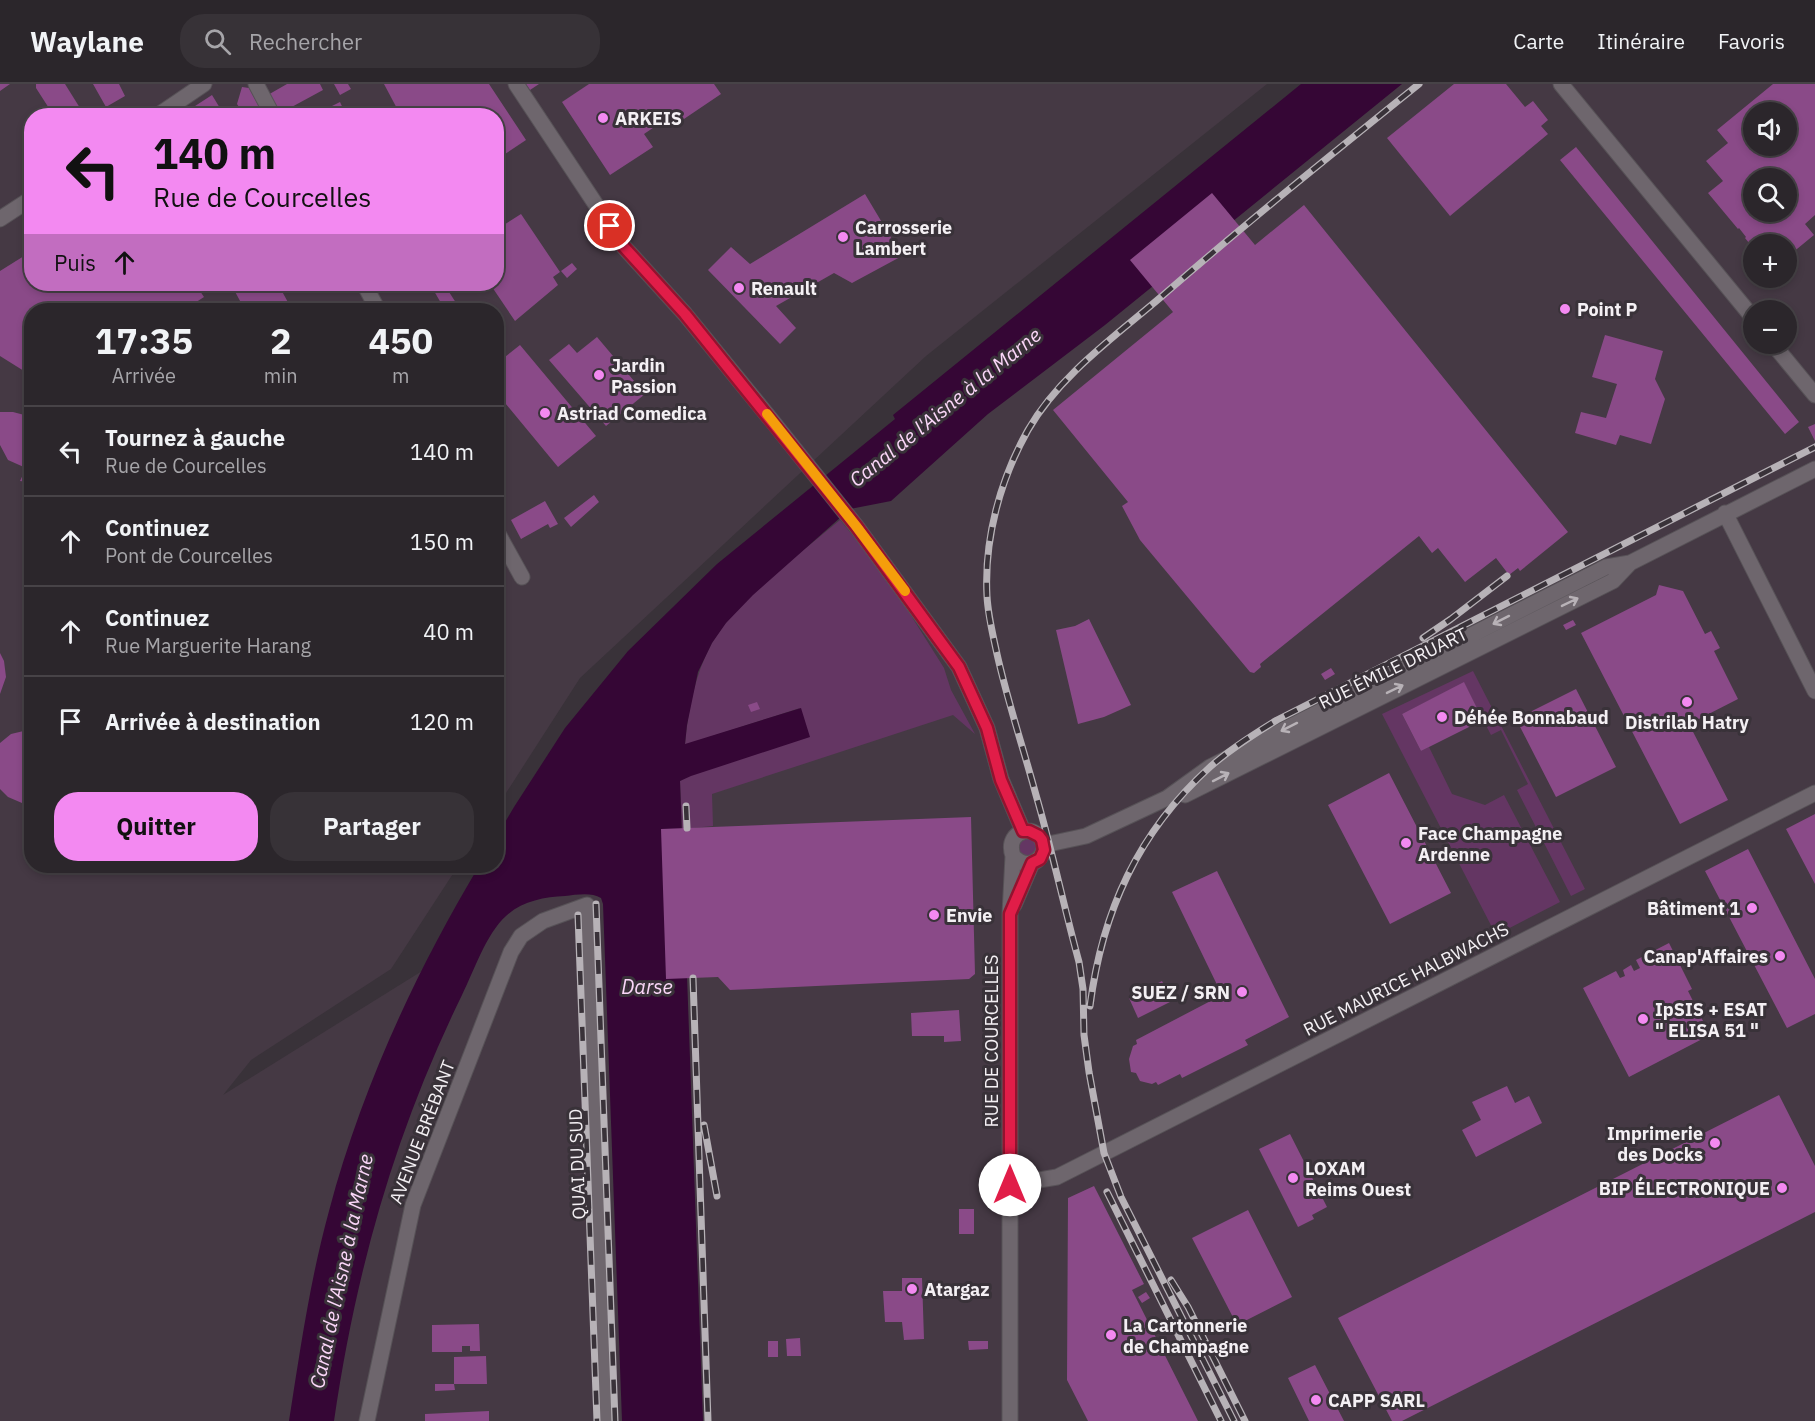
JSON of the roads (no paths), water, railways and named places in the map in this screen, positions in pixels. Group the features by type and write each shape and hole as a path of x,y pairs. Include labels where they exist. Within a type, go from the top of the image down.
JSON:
{"street":[{"path":"169,108 204,84"},
{"path":"256,84 269,108"},
{"path":"516,84 624,247 685,314 856,526 959,667 987,728 1001,780 1023,831 1039,836 1044,846"},
{"path":"1561,84 1743,307"},
{"path":"0,219 24,203"},
{"path":"1781,354 1815,395"},
{"name":"RUE ÉMILE DRUART","path":"1044,846 1086,836 1167,798 1182,796 1613,581 1630,563 1815,469"},
{"path":"1725,513 1815,691"},
{"path":"504,544 522,577"},
{"name":"RUE MAURICE HALBWACHS","path":"1010,1185 1057,1177 1815,793"},
{"name":"RUE DE COURCELLES","path":"1010,1421 1010,914 1013,856 1011,848 1013,839 1023,831"},
{"name":"RUE DE COURCELLES","path":"1010,914 1032,863 1040,859 1044,846"},
{"path":"1013,856 1021,863 1032,863"},
{"name":"AVENUE BRÉBANT","path":"367,1421 413,1205 511,952 521,936 543,921 587,905"},
{"name":"QUAI DU SUD","path":"587,905 606,1421"}],"water":[{"path":"1301,84 1402,84 1105,325 988,414 891,501 850,509 753,595 726,623 712,643 698,672 685,744 801,708 810,737 680,781 703,1421 622,1421 603,904 601,898 583,894 526,903 506,916 486,943 438,1046 417,1098 381,1203 354,1310 334,1421 289,1421 316,1263 329,1211 357,1121 412,990 475,873 504,873 504,824 514,807 565,728 628,651 717,564 895,419 893,415"}],"railway":[{"path":"1234,1421 1121,1197 1104,1153 1084,1035 1083,989 1079,962 1042,816 997,654 988,603 988,553 996,510 1009,469 1028,430 1055,392 1106,342 1419,84"},
{"path":"1090,1006 1096,971 1114,906 1144,846 1185,792 1226,754 1277,720 1815,447"},
{"path":"1423,638 1507,576"},
{"path":"686,806 687,828"},
{"path":"596,904 615,1421"},
{"path":"578,915 597,1421"},
{"path":"693,978 708,1421"},
{"path":"704,1125 717,1196"},
{"path":"1107,1192 1221,1421"},
{"path":"1171,1280 1188,1307 1245,1421"}],"place":[{"name":"ARKEIS","path":"603,118"},
{"name":"Carrosserie Lambert","path":"843,237"},
{"name":"Renault","path":"739,288"},
{"name":"Point P","path":"1565,309"},
{"name":"Jardin Passion","path":"599,375"},
{"name":"Astriad Comedica","path":"545,413"},
{"name":"Distrilab Hatry","path":"1687,702"},
{"name":"Déhée Bonnabaud","path":"1442,717"},
{"name":"Face Champagne Ardenne","path":"1406,843"},
{"name":"Bâtiment 1","path":"1752,908"},
{"name":"Envie","path":"934,915"},
{"name":"Canap'Affaires","path":"1780,956"},
{"name":"SUEZ / SRN","path":"1242,992"},
{"name":"IpSIS + ESAT \" ELISA 51 \"","path":"1643,1019"},
{"name":"Imprimerie des Docks","path":"1715,1143"},
{"name":"LOXAM Reims Ouest","path":"1293,1178"},
{"name":"BIP ÉLECTRONIQUE","path":"1782,1188"},
{"name":"Atargaz","path":"912,1289"},
{"name":"La Cartonnerie de Champagne","path":"1111,1335"},
{"name":"CAPP SARL","path":"1316,1400"}],"water label":[{"name":"Canal de l'Aisne à la Marne","path":"945,407"},
{"name":"Darse","path":"647,986"},
{"name":"Canal de l'Aisne à la Marne","path":"341,1271"}]}
